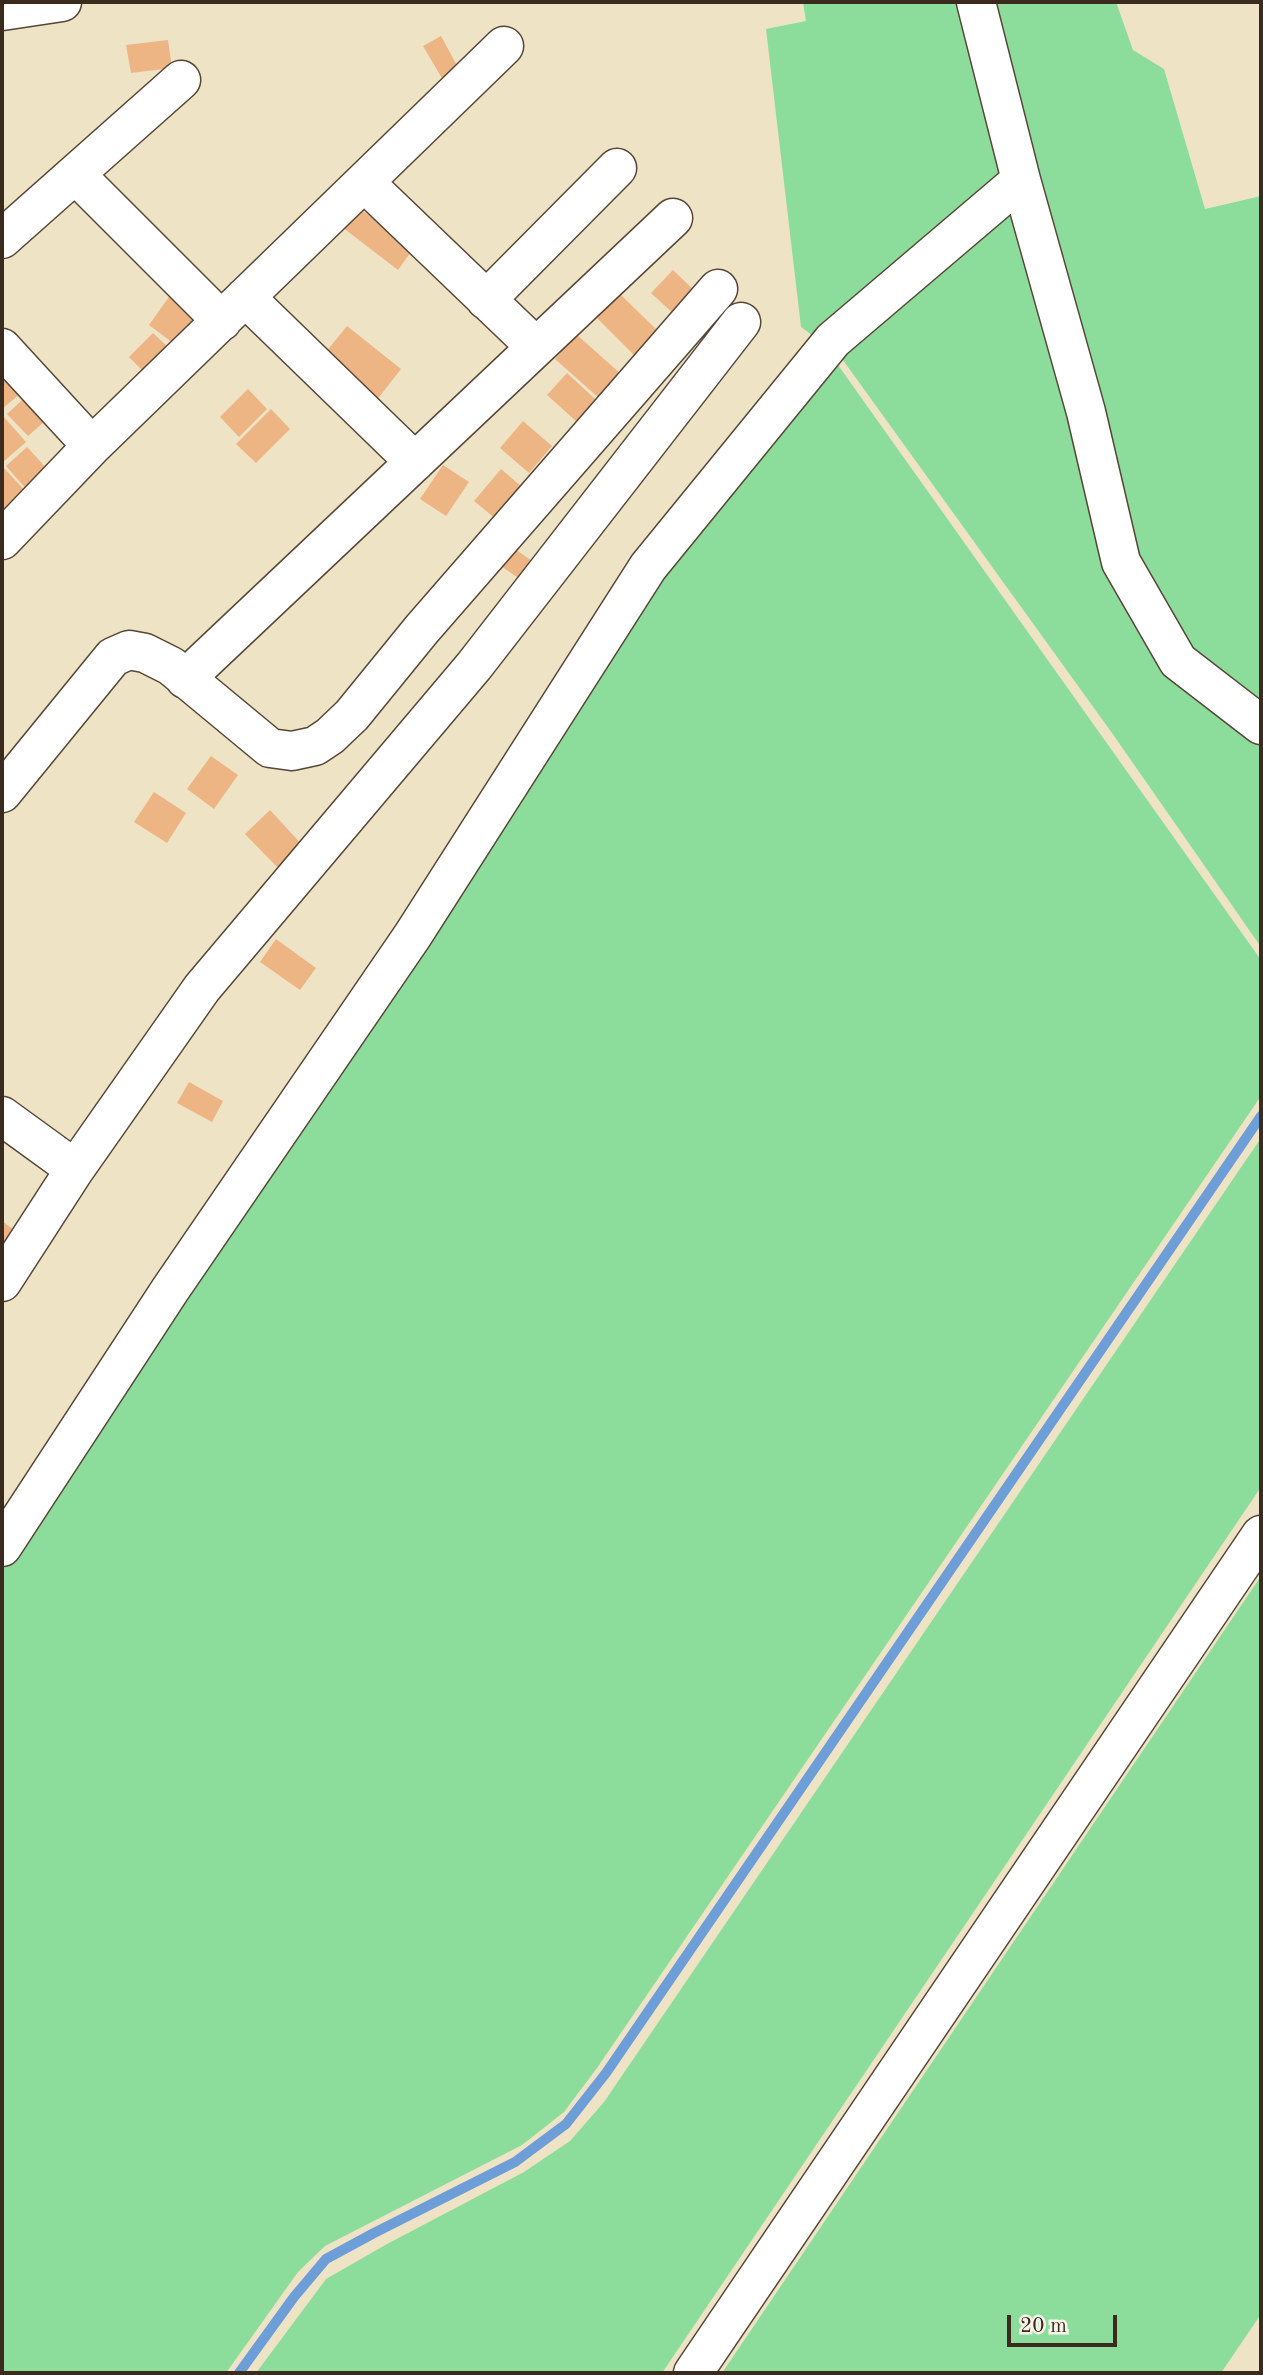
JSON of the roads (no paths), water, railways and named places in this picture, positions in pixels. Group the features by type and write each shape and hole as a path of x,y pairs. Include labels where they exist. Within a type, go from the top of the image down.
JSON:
{"street":[{"path":"2,11 62,2"},
{"path":"976,2 1021,180 1086,412 1121,562 1178,661 1261,725"},
{"path":"2,540 92,446 504,46"},
{"path":"2,239 181,80"},
{"path":"486,300 617,167"},
{"path":"75,174 415,462"},
{"path":"2,1547 170,1290 413,934 649,567 834,340 1021,180"},
{"path":"364,182 536,347"},
{"path":"185,679 673,218"},
{"path":"2,793 113,657 129,650 145,653 171,666 270,748 292,751 315,746 330,736 352,715 422,629 718,289"},
{"path":"2,1282 75,1169 202,988 474,666 741,322"},
{"path":"2,348 92,446"},
{"path":"2,1116 75,1169"},
{"path":"693,2373 1261,1535"}],"waterway":[{"path":"239,2373 294,2297 326,2259 515,2162 566,2124 606,2073 1261,1116"}]}
